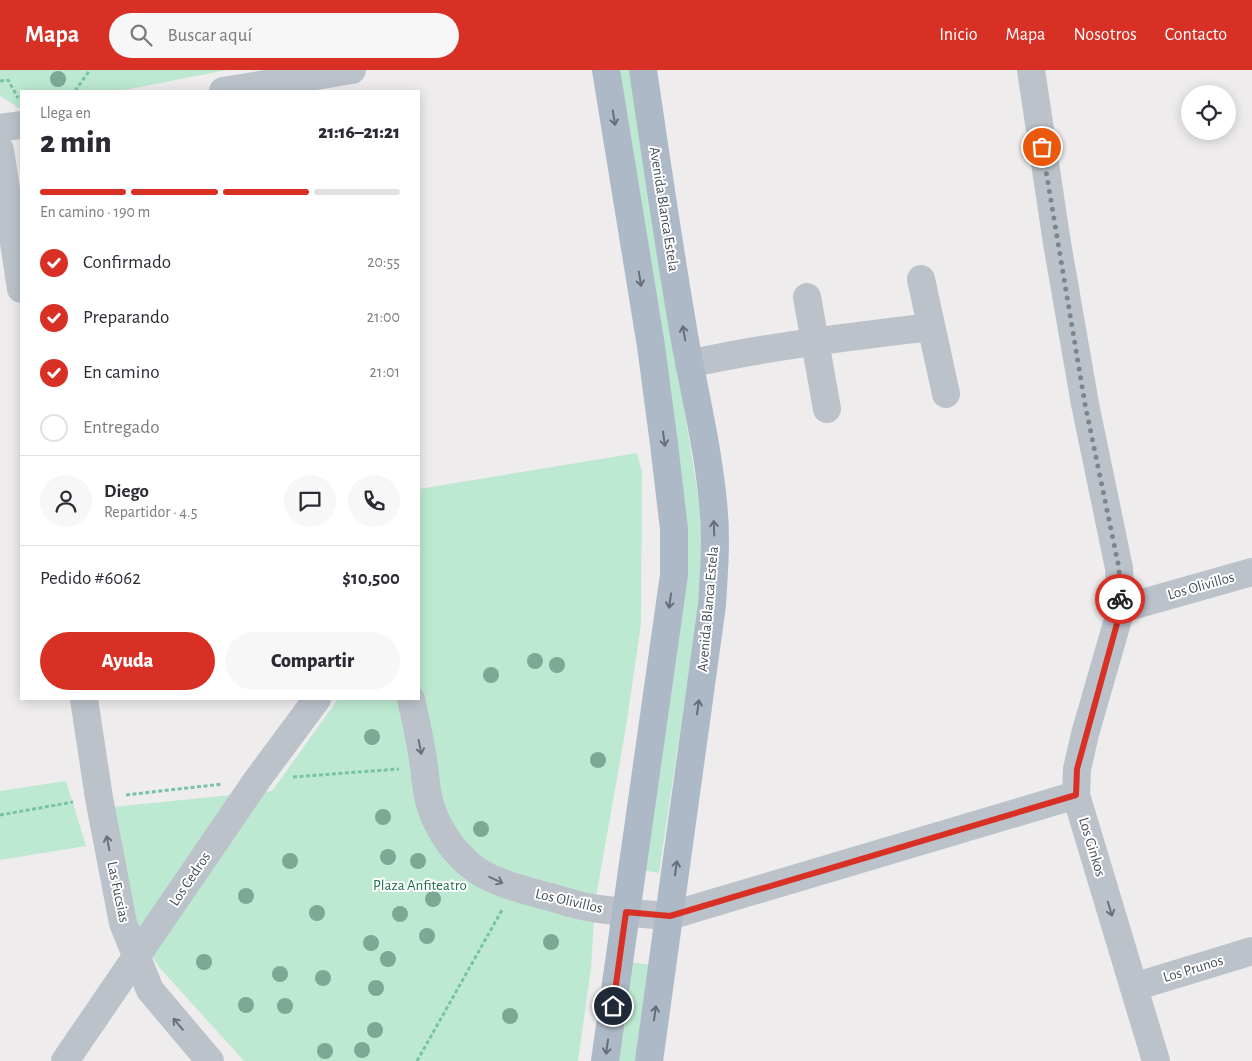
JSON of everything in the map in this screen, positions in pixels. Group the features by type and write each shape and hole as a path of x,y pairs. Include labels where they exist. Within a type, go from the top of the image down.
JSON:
{"main road":[{"path":"605,1061 674,576 674,529 650,346 606,70"},
{"name":"Avenida Blanca Estela","path":"643,70 664,215 689,364 708,459 714,504 715,554 712,605 670,916 648,1061"}],"street":[{"path":"236,90 304,85 352,70"},
{"name":"Los Ginkos","path":"1030,70 1085,404 1119,568 1121,609 1085,734 1077,769 1076,795 1156,1061"},
{"path":"0,128 20,125"},
{"path":"0,150 20,282"},
{"path":"920,278 946,394"},
{"path":"807,297 827,409"},
{"path":"689,364 731,354 931,328"},
{"name":"Los Olivillos","path":"1121,609 1252,572"},
{"name":"Las Fucsias","path":"84,700 99,798 123,923 150,990 210,1061"},
{"name":"Los Cedros","path":"65,1061 257,780 315,700"},
{"name":"Los Olivillos","path":"411,700 431,809 452,847 480,872 497,882 582,906 670,916 1076,795"},
{"name":"Los Prunos","path":"1134,987 1252,951"}],"path":[{"path":"76,90 90,70"},
{"path":"0,81 8,80 20,100"},
{"path":"0,815 99,798 257,780 424,766"},
{"path":"417,1061 515,888"}],"green space":[{"path":"0,70 227,70 124,90 20,90 20,108 0,96"},
{"path":"613,70 631,70 701,515 701,590 659,873 641,870 685,574"},
{"name":"Plaza Anfiteatro","path":"637,453 642,472 641,624 626,727 595,903 591,968 578,1061 244,1061 159,967 123,911 112,807 272,791 337,700 420,700 420,489"},
{"path":"66,781 86,846 0,860 0,791"},
{"path":"627,962 653,965 640,1061 613,1061"}],"way so far":[{"path":"1042,147 1085,404 1119,568 1120,599"}],"route":[{"path":"613,1006 626,912 670,916 1076,795 1077,769 1085,734 1121,609 1120,599"}]}
